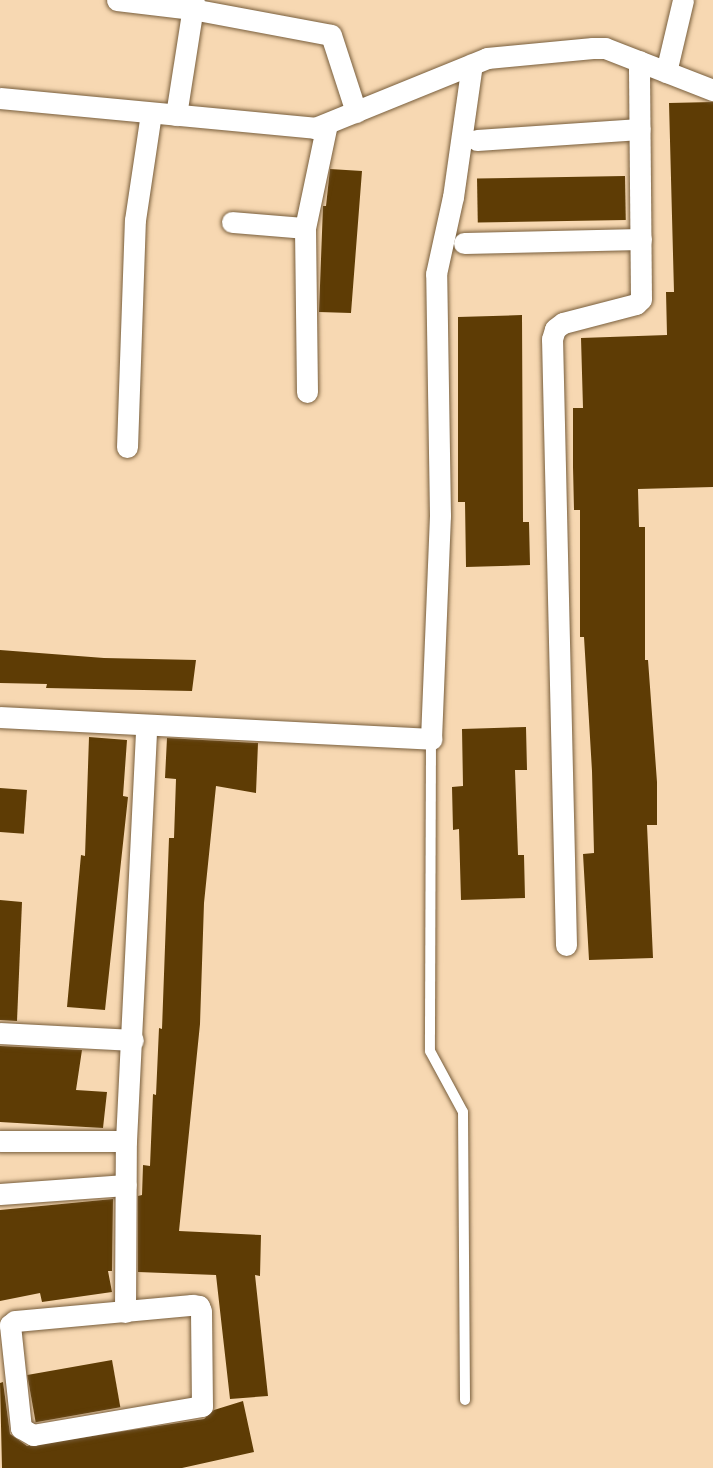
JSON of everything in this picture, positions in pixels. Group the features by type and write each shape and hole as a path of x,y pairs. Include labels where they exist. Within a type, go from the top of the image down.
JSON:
{"street":[{"path":"117,0 193,4 331,35 356,112"},
{"path":"666,72 683,0"},
{"path":"176,116 193,4"},
{"path":"0,98 303,128 327,124 472,64 502,56 593,48 604,48 713,90"},
{"path":"566,945 552,339 555,329 563,323 636,304 641,299 639,61"},
{"path":"0,717 431,739 440,516 436,274 453,197 472,64"},
{"path":"127,447 135,220 151,113"},
{"path":"307,392 305,228 327,124"},
{"path":"477,140 640,129"},
{"path":"232,222 305,228"},
{"path":"464,243 641,239"},
{"path":"125,1312 126,1141 133,1040 147,725"},
{"path":"0,1033 133,1040"},
{"path":"0,1141 126,1141"},
{"path":"0,1194 126,1185"},
{"path":"199,1306 202,1406 26,1433 21,1428 10,1325 15,1321 125,1312 199,1306"}],"lane":[{"path":"431,739 430,1051 463,1112 465,1400"}],"building":[{"path":"713,102 713,487 638,489 639,527 645,527 645,660 648,660 657,782 657,825 647,825 653,958 589,960 583,854 594,853 592,771 584,637 580,637 580,510 574,510 573,467 573,408 583,408 581,338 667,335 666,292 674,292 669,103"},
{"path":"330,169 362,171 351,313 319,312 323,206 326,206"},
{"path":"625,176 626,220 478,223 477,179"},
{"path":"522,315 523,522 529,522 530,565 466,567 465,502 458,502 458,317"},
{"path":"0,650 104,658 196,660 192,691 46,688 47,684 0,683"},
{"path":"526,727 527,770 515,770 518,855 524,855 525,898 461,900 459,829 453,830 452,787 463,786 462,729"},
{"path":"89,737 127,740 123,796 128,797 105,1010 67,1007 81,855 85,856"},
{"path":"167,738 258,743 256,793 216,786 204,903 200,1024 179,1231 261,1235 260,1276 255,1275 268,1396 230,1399 216,1275 138,1272 138,1196 142,1195 143,1165 150,1166 153,1094 156,1095 159,1028 162,1029 169,838 174,838 176,779 165,778"},
{"path":"0,788 27,790 24,834 0,832"},
{"path":"0,900 22,902 17,1021 0,1020"},
{"path":"0,1046 82,1050 76,1090 107,1092 103,1128 0,1122"},
{"path":"113,1199 112,1271 108,1271 112,1292 42,1302 40,1293 0,1301 0,1210"},
{"path":"112,1360 120,1407 36,1422 27,1375"},
{"path":"3,1382 10,1434 27,1446 204,1419 214,1410 243,1401 254,1452 182,1468 2,1468 0,1383"}]}
